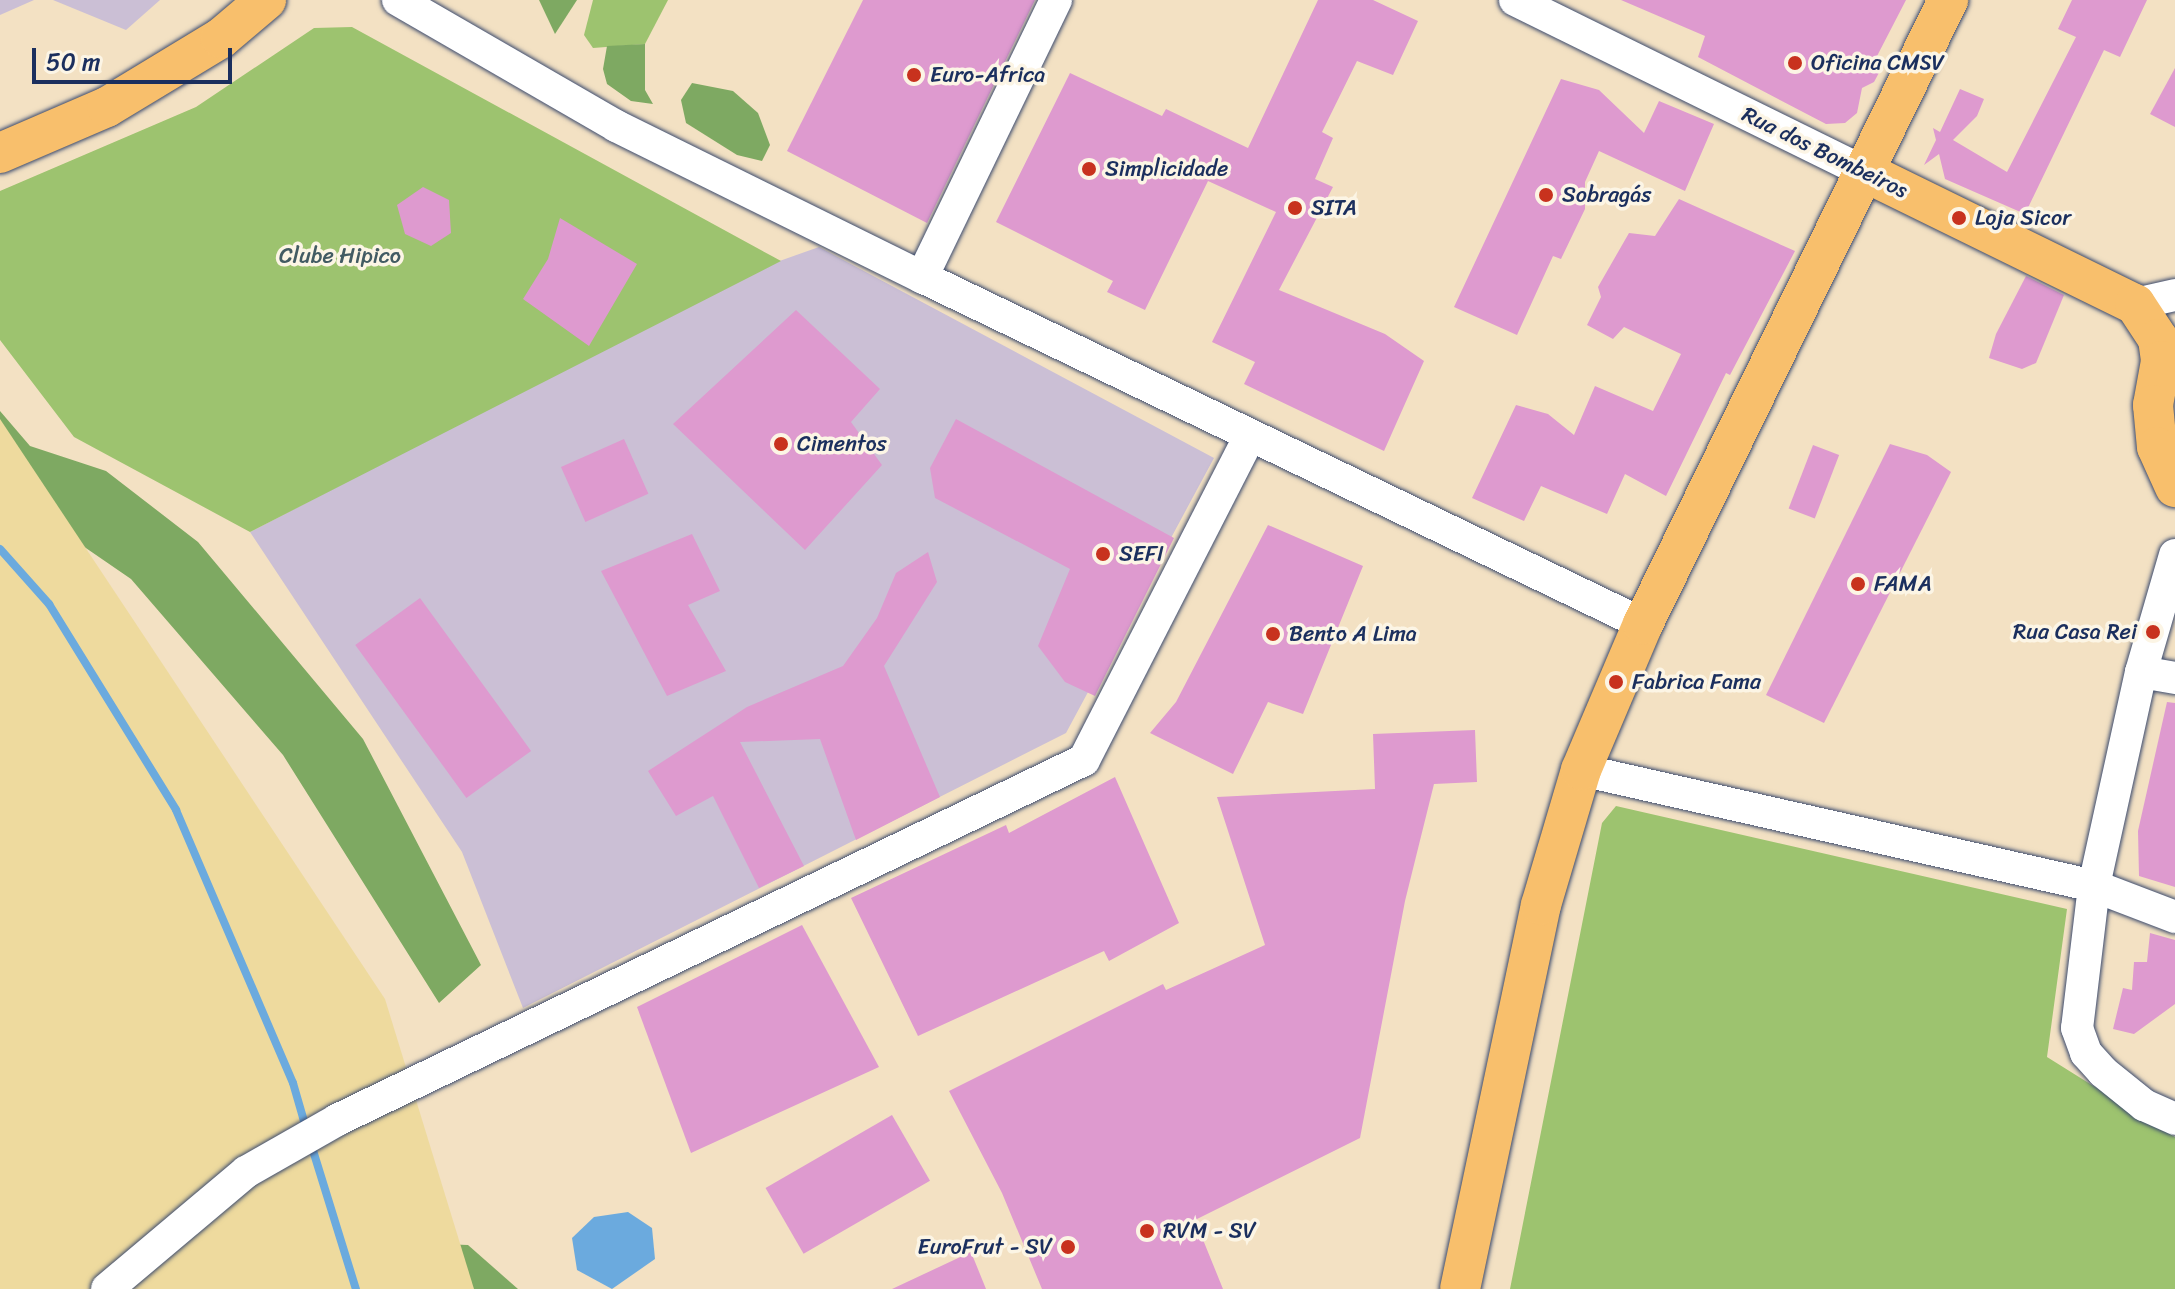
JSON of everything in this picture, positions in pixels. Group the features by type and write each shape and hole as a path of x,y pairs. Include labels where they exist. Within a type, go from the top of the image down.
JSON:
{"main road":[{"path":"0,153 107,107 221,38 266,0"},
{"path":"1460,1289 1541,905 1581,770 1643,624 1948,0"},
{"name":"Rua dos Bombeiros","path":"1865,172 2135,304"},
{"path":"2135,304 2158,339 2161,361 2153,405 2157,447 2175,487"}],"street":[{"path":"398,0 616,126 1643,624"},
{"path":"922,277 1056,0"},
{"name":"Rua dos Bombeiros","path":"1515,0 1865,172"},
{"path":"2135,304 2175,295"},
{"path":"107,1289 246,1172 337,1120 1084,760 1250,436"},
{"path":"2175,555 2141,672 2094,886 2077,1028 2086,1053 2094,1063 2175,1119"},
{"path":"2141,672 2175,678"},
{"path":"1581,770 2094,886 2175,917"}],"shaded area":[{"path":"0,0 34,0 0,15"},
{"path":"53,0 160,0 126,30"},
{"path":"819,247 1214,458 1066,733 523,1008 462,852 250,532 754,270"}],"green space":[{"path":"539,0 577,0 555,34"},
{"path":"593,0 668,0 645,44 593,48 584,35"},
{"name":"Clube Hipico","path":"352,27 781,261 250,532 74,437 0,340 0,191 196,107 314,28"},
{"path":"645,44 645,90 653,104 631,101 607,84 603,69 607,46"},
{"path":"692,83 733,91 758,113 770,145 762,161 737,155 686,123 681,100"},
{"path":"0,411 30,446 106,471 198,542 363,739 481,965 439,1003 283,755 131,579 0,489"},
{"path":"1616,806 2067,909 2047,1057 2175,1137 2175,1289 1510,1289 1602,823"},
{"path":"363,1241 468,1245 518,1289 381,1289"}],"sand":[{"path":"0,419 385,999 474,1289 0,1289"}],"water":[{"path":"628,1212 652,1228 655,1259 612,1289 577,1270 572,1238 594,1217"}],"building":[{"name":"Euro-Africa","path":"863,0 1035,0 927,223 787,151"},
{"path":"1318,0 1373,0 1418,21 1393,75 1357,61 1322,132 1333,138 1315,179 1333,187 1279,290 1385,334 1424,361 1384,451 1244,384 1255,362 1212,342 1276,212 1208,181 1145,310 1107,292 1113,281 996,222 1070,73 1162,116 1166,109 1248,148"},
{"name":"Oficina CMSV","path":"1621,0 1906,0 1876,58 1881,69 1874,82 1862,88 1857,113 1845,123 1826,124 1698,57 1705,36"},
{"path":"2072,0 2147,0 2120,57 2104,50 2025,214 1945,179 1939,154 1924,165 1936,140 1933,128 1940,132 1960,89 1984,99 1977,116 1953,140 2007,172 2076,37 2058,29"},
{"path":"2175,68 2175,127 2150,114"},
{"name":"Sobragás","path":"1561,79 1599,90 1644,133 1659,101 1714,124 1685,191 1599,151 1585,182 1585,209 1561,259 1553,256 1517,335 1454,307"},
{"path":"423,187 449,200 451,233 431,246 405,234 397,205"},
{"path":"1679,199 1795,251 1730,375 1726,373 1666,496 1625,474 1607,514 1541,486 1524,521 1472,498 1516,405 1548,414 1574,435 1595,386 1653,411 1681,354 1624,327 1613,339 1587,325 1601,297 1598,287 1629,233 1655,236"},
{"path":"560,218 637,264 589,346 523,299 548,259"},
{"path":"2026,276 2064,295 2036,363 2022,369 1989,358 1996,334"},
{"name":"Cimentos","path":"796,310 880,389 851,422 882,465 805,550 673,424"},
{"name":"SEFI","path":"956,419 1174,538 1095,696 1065,682 1038,646 1070,569 935,498 930,468"},
{"path":"624,439 648,494 585,522 561,467"},
{"name":"FAMA","path":"1890,444 1927,455 1951,472 1824,723 1766,695"},
{"path":"1813,445 1839,455 1815,519 1789,508"},
{"name":"Bento A Lima","path":"1268,525 1363,566 1303,714 1268,702 1233,774 1150,733 1176,702"},
{"path":"692,534 720,591 688,605 726,671 667,696 601,571"},
{"path":"928,552 937,582 884,666 940,797 856,840 820,739 740,742 804,866 759,888 713,796 676,816 648,771 747,707 843,666 877,618 896,573"},
{"path":"420,598 531,751 466,798 355,645"},
{"path":"2167,702 2175,703 2175,887 2139,876 2138,831"},
{"path":"1475,730 1477,782 1434,784 1405,901 1360,1138 1195,1220 1223,1289 1042,1289 1002,1193 949,1091 1163,984 1166,990 1265,945 1217,797 1375,789 1373,734"},
{"path":"1115,777 1179,923 1109,961 1104,951 918,1036 851,898 1006,825 1009,833"},
{"path":"802,925 879,1067 691,1153 637,1007"},
{"path":"2150,933 2175,940 2175,1004 2134,1034 2113,1029 2123,988 2132,990 2134,962 2147,962"},
{"path":"892,1115 930,1181 804,1254 766,1188"},
{"path":"971,1252 986,1289 892,1289"}],"waterway":[{"path":"0,549 49,604 176,810 293,1083 306,1128"},
{"path":"311,1144 356,1289"}],"place":[{"name":"Oficina CMSV","path":"1795,63"},
{"name":"Euro-Africa","path":"914,75"},
{"name":"Simplicidade","path":"1089,169"},
{"name":"Sobragás","path":"1546,195"},
{"name":"SITA","path":"1295,208"},
{"name":"Loja Sicor","path":"1959,218"},
{"name":"Cimentos","path":"781,444"},
{"name":"SEFI","path":"1103,554"},
{"name":"FAMA","path":"1858,584"},
{"name":"Rua Casa Rei","path":"2153,632"},
{"name":"Bento A Lima","path":"1273,634"},
{"name":"Fabrica Fama","path":"1616,682"},
{"name":"RVM - SV","path":"1147,1231"},
{"name":"EuroFrut - SV","path":"1068,1247"}]}
